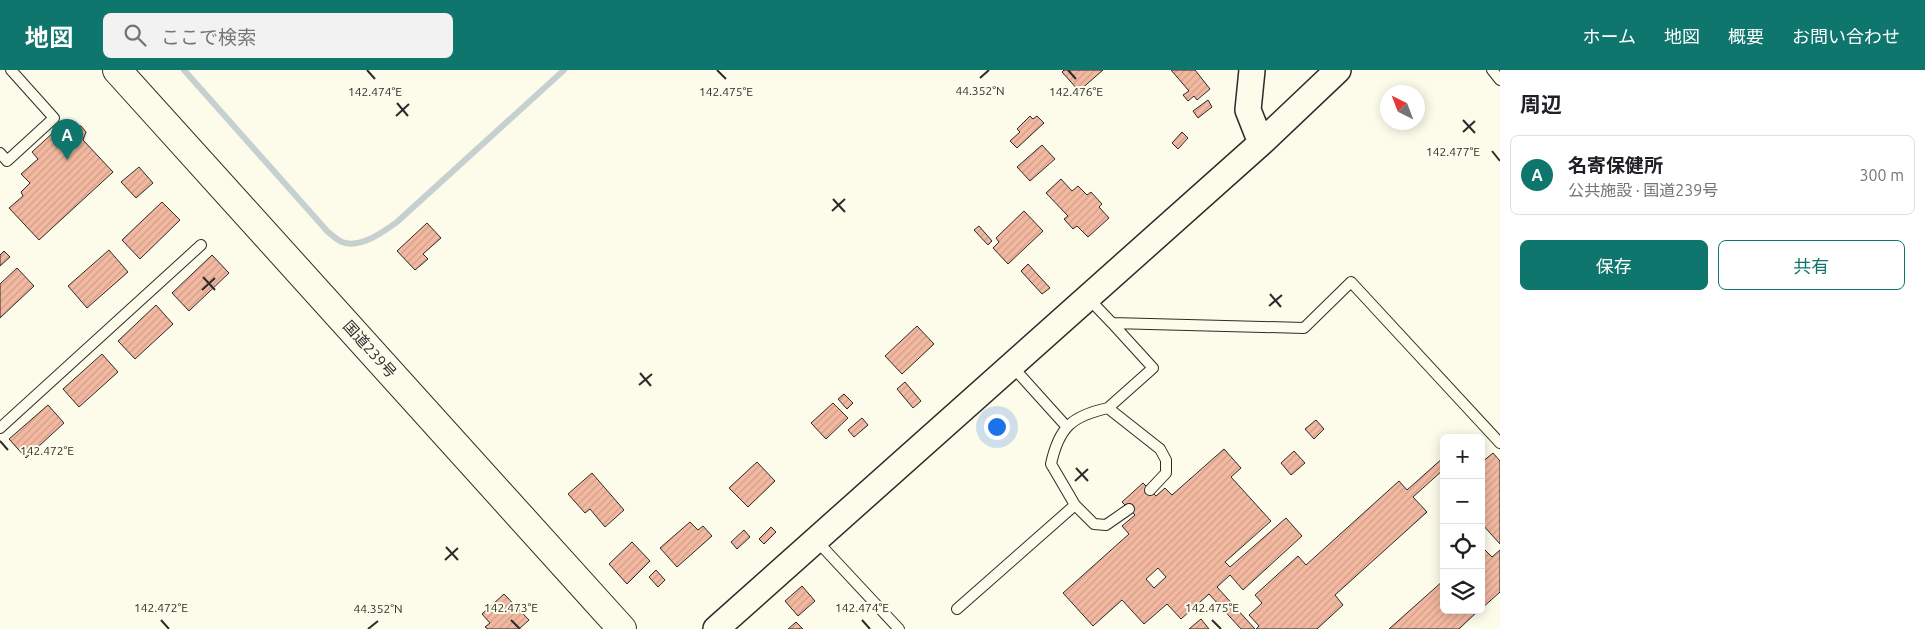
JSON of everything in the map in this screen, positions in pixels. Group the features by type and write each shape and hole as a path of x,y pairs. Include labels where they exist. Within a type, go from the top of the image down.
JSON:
{"highway":[{"name":"国道239号","path":"117,70 622,629"}],"street":[{"path":"1252,70 1248,110 1261,143"},
{"path":"716,629 1261,143 1338,70"}],"lane":[{"path":"0,153 7,161 54,118 11,70"},
{"path":"1492,70 1500,80"},
{"path":"0,428 200,245"},
{"path":"1112,323 1304,328 1351,282 1500,443"},
{"path":"1088,297 1153,368 1108,408 1089,412 1066,426 1055,443 1051,464 1075,505 1094,524 1106,525 1129,509"},
{"path":"1011,365 1066,426"},
{"path":"1108,408 1160,449 1166,460 1166,473 1150,490"},
{"path":"957,609 1075,505"},
{"path":"816,540 899,629"}],"building":[{"path":"1064,70 1103,70 1079,91 1062,72"},
{"path":"1171,70 1195,70 1210,89 1197,100 1194,96 1188,101 1183,95 1189,91"},
{"path":"1208,100 1212,107 1198,118 1193,111"},
{"path":"1030,116 1033,119 1037,116 1044,123 1017,148 1010,141 1020,132 1017,129"},
{"path":"67,120 73,126 81,126 86,132 83,140 113,172 39,240 9,208 23,196 21,192 30,183 21,174 38,159 32,152"},
{"path":"1182,132 1188,138 1178,149 1172,143"},
{"path":"1042,145 1055,159 1030,181 1017,167"},
{"path":"139,167 153,183 136,198 121,182"},
{"path":"1061,179 1072,191 1078,186 1087,195 1091,192 1102,204 1099,207 1109,218 1088,237 1077,226 1073,229 1064,219 1068,216 1046,193"},
{"path":"162,202 180,220 140,259 122,240"},
{"path":"1024,211 1043,231 1008,264 993,248 999,242 996,238"},
{"path":"427,223 441,238 423,254 428,259 415,270 397,251"},
{"path":"979,226 992,241 988,245 974,230"},
{"path":"109,250 128,272 87,308 68,286"},
{"path":"4,251 10,257 0,266 0,255"},
{"path":"212,255 229,273 189,311 172,293"},
{"path":"1028,264 1050,288 1042,294 1021,271"},
{"path":"17,268 34,286 0,318 0,284"},
{"path":"156,305 173,324 135,359 118,341"},
{"path":"917,326 934,344 902,374 885,356"},
{"path":"102,354 118,372 79,407 63,389"},
{"path":"905,382 921,401 913,408 897,389"},
{"path":"844,394 853,403 847,409 838,399"},
{"path":"833,403 848,418 826,439 811,423"},
{"path":"48,405 64,423 26,458 9,439"},
{"path":"862,418 868,425 854,437 848,430"},
{"path":"1316,420 1324,429 1314,439 1305,429"},
{"path":"1224,449 1241,468 1231,477 1271,521 1225,562 1230,567 1286,518 1302,536 1243,590 1230,575 1217,587 1255,629 1241,629 1209,594 1181,619 1167,604 1144,624 1122,600 1093,626 1063,593 1129,534 1122,526 1135,515 1122,502 1143,483 1156,496 1165,488 1172,495","holes":["1158,568 1166,577 1154,588 1146,579"]},
{"path":"1294,451 1305,463 1291,475 1281,463"},
{"path":"1493,453 1500,461 1500,544 1485,527 1485,460"},
{"path":"1440,461 1440,473 1413,497 1427,512 1335,595 1343,605 1317,629 1256,629 1259,626 1249,615 1262,603 1255,595 1298,556 1306,565 1399,481 1407,490"},
{"path":"757,462 775,481 748,507 729,488"},
{"path":"592,473 624,510 605,527 590,509 585,513 568,494"},
{"path":"690,522 698,530 703,526 712,536 677,567 660,548"},
{"path":"771,527 776,532 764,544 759,539"},
{"path":"744,530 750,537 737,549 731,542"},
{"path":"632,542 650,561 627,584 609,564"},
{"path":"1485,550 1492,557 1500,550 1500,592 1485,605"},
{"path":"656,570 665,580 658,587 649,577"},
{"path":"1440,584 1440,614 1475,614 1459,629 1389,629"},
{"path":"802,586 815,601 798,616 785,601"},
{"path":"504,594 529,620 519,629 488,629 485,627 490,623 482,614"},
{"path":"1201,619 1209,629 1189,629"},
{"path":"796,622 803,629 788,629"}],"waterway":[{"path":"184,70 328,232 340,241 349,244 371,238 397,222 564,70"}],"place":[{"name":"名寄保健所","path":"67,160"}]}
